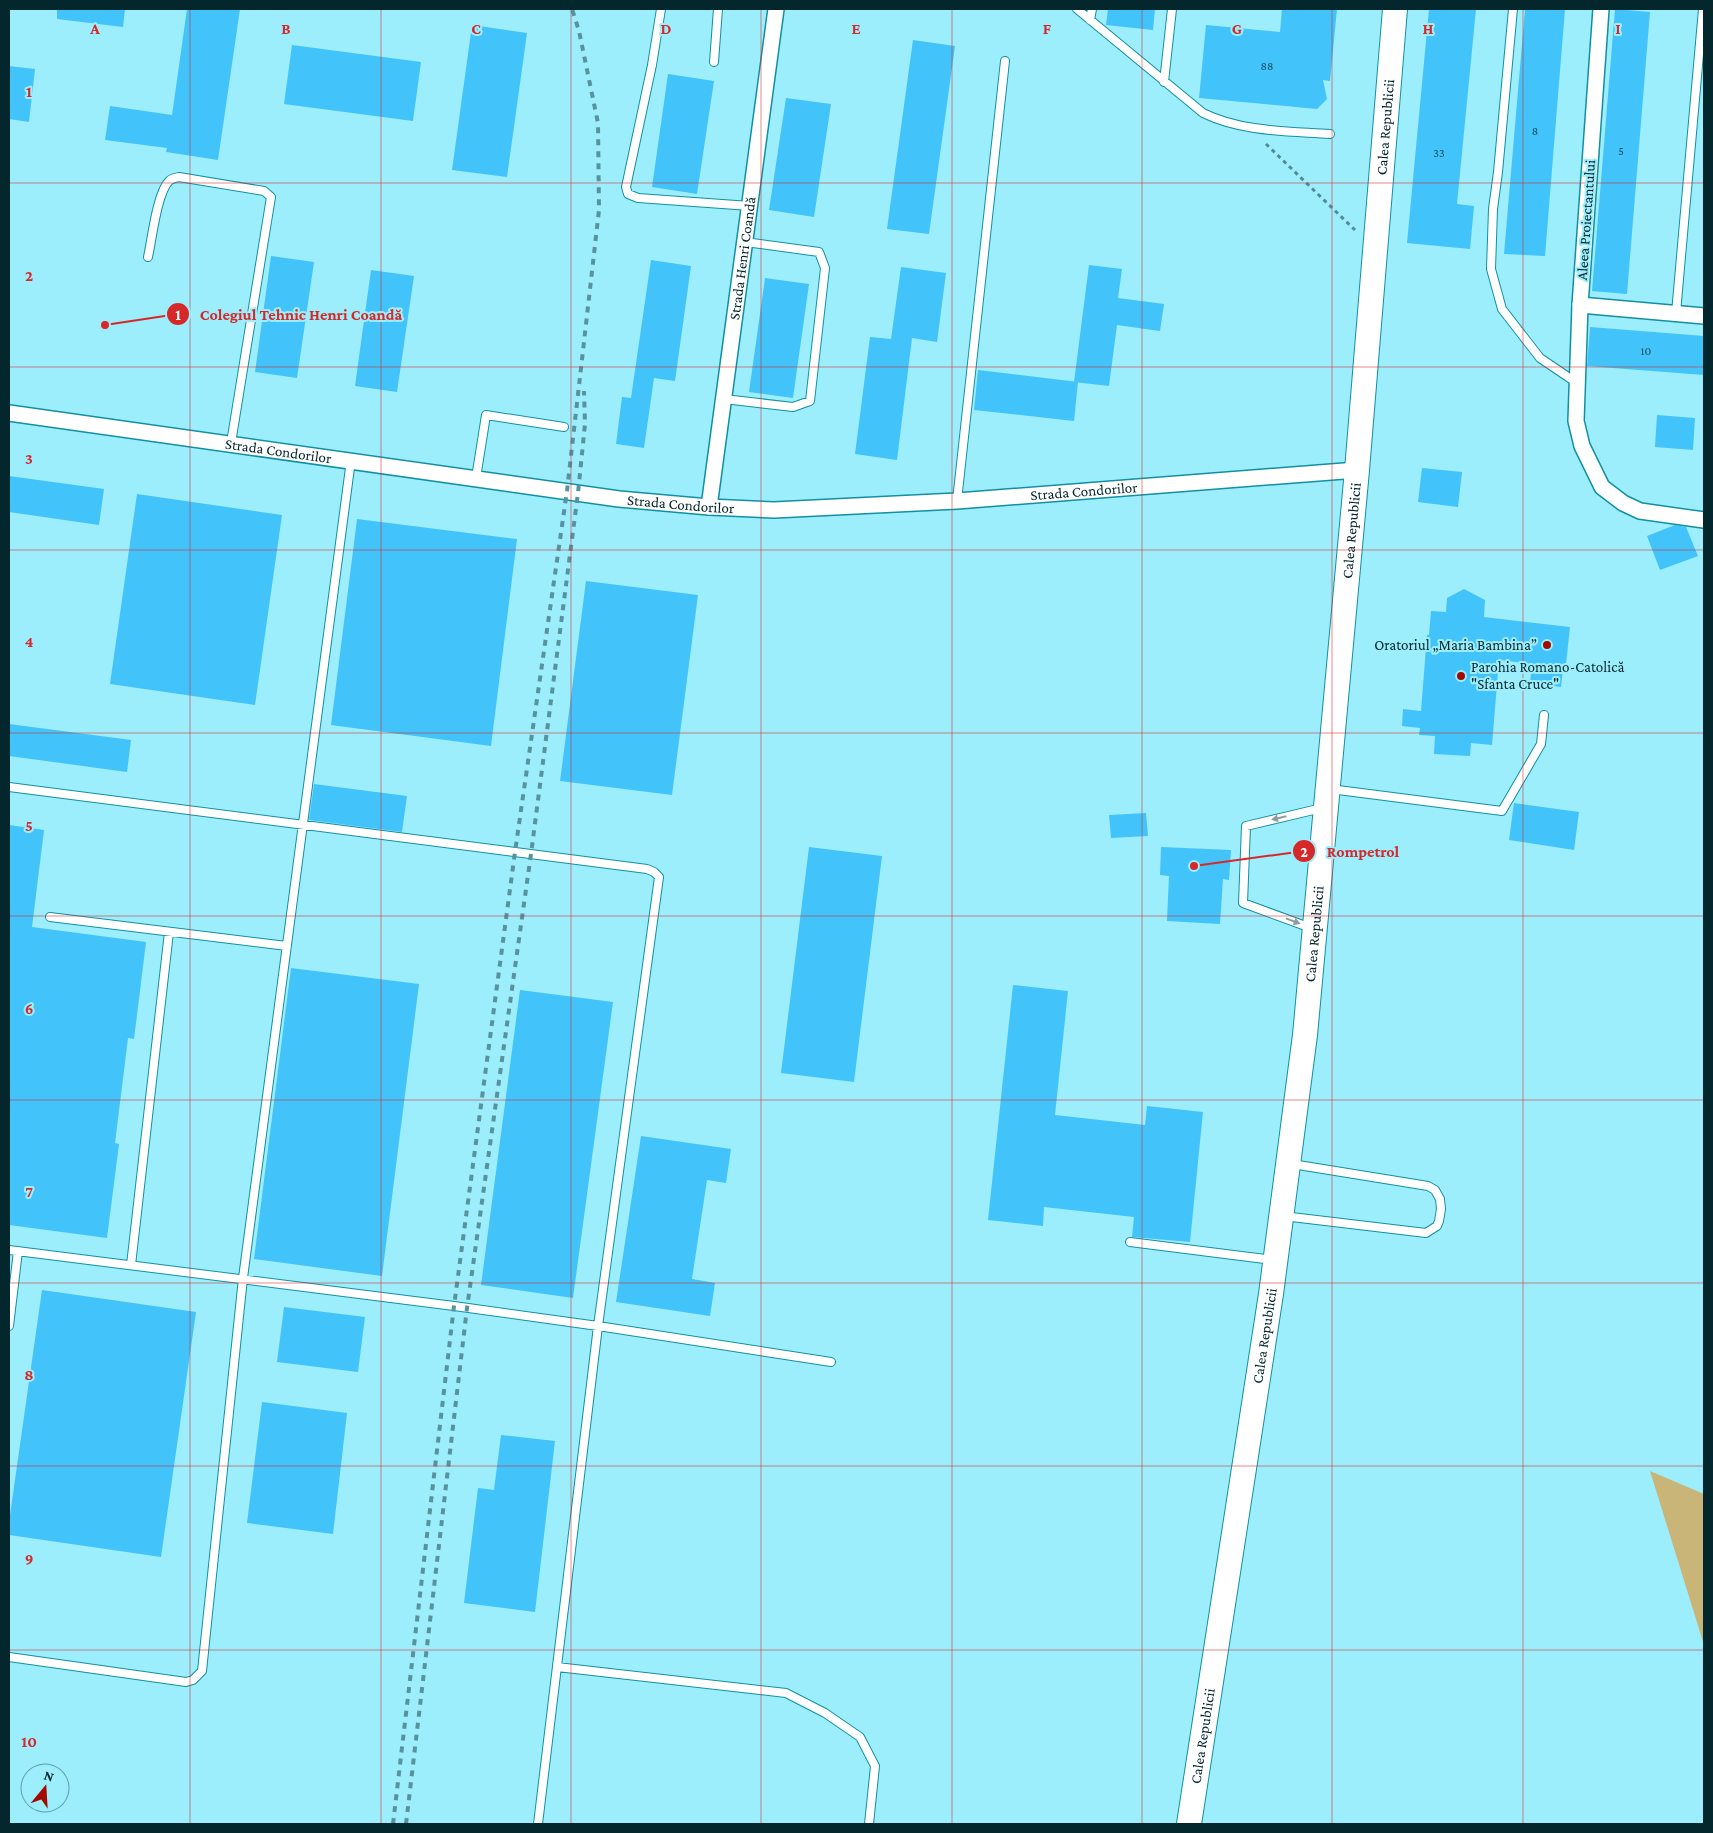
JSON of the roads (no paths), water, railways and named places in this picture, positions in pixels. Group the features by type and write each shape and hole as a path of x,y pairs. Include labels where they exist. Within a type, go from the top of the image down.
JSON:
{"main road":[{"name":"Calea Republicii","path":"1189,1824 1275,1261 1305,1035 1357,470 1395,9"}],"street":[{"name":"Strada Henri Coandă","path":"709,507 776,9"},
{"name":"Aleea Proiectantului","path":"1601,9 1580,305 1576,422 1582,446 1602,487 1623,504 1640,511 1704,520"},
{"path":"1580,305 1704,316"},
{"name":"Strada Condorilor","path":"9,413 619,499 709,507 774,510 956,500 1357,470"}],"lane":[{"path":"660,9 652,65 626,187 628,194 638,198 750,206"},
{"path":"714,62 718,9"},
{"path":"1078,9 1164,82 1203,113 1216,120 1250,128 1330,134"},
{"path":"1090,20 1092,9"},
{"path":"1164,82 1172,9"},
{"path":"1513,9 1493,209 1491,269 1502,309 1540,358 1577,383"},
{"path":"1676,313 1703,9"},
{"path":"956,500 1005,61"},
{"path":"148,257 160,199 169,180 180,177 249,188 264,191 271,197 230,443"},
{"path":"724,400 793,407 810,401 825,268 823,259 819,252 745,242"},
{"path":"476,478 486,415 564,427"},
{"path":"9,1656 186,1682 193,1680 202,1671 243,1278 351,460"},
{"path":"1315,930 1243,903 1246,826 1327,798 1502,811 1540,744 1544,715"},
{"path":"9,787 647,869 654,872 658,877 598,1326 538,1824"},
{"path":"50,918 287,946"},
{"path":"131,1265 169,932"},
{"path":"1281,1216 1426,1232 1437,1226 1440,1215 1440,1198 1435,1190 1428,1186 1289,1164"},
{"path":"1130,1242 1275,1261"},
{"path":"9,1250 243,1278 598,1326 831,1362"},
{"path":"9,1326 18,1251"},
{"path":"557,1667 786,1693 824,1713 860,1737 875,1766 869,1824"}],"railway":[{"path":"393,1824 454,1306 515,852 567,491 599,210 598,123 579,31 572,9"},
{"path":"406,1824 467,1308 531,854 578,493 585,424 584,391"}],"place":[{"name":"Colegiul Tehnic Henri Coandă","path":"105,325"},
{"name":"Oratoriul „Maria Bambina”","path":"1547,645"},
{"name":"Parohia Romano-Catolică \"Sfanta Cruce\"","path":"1461,676"},
{"name":"Rompetrol","path":"1194,866"}]}
